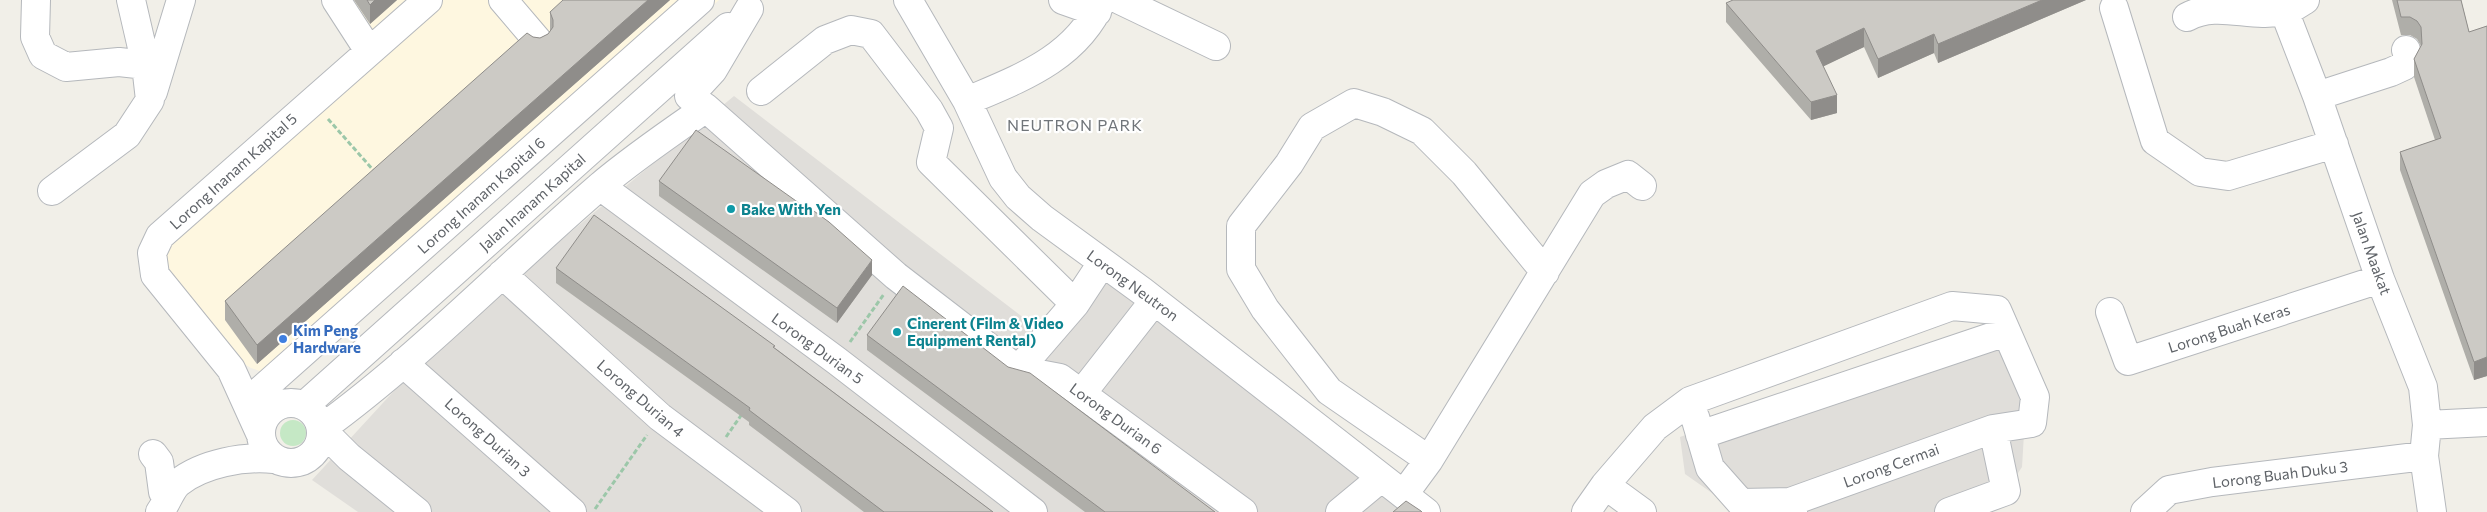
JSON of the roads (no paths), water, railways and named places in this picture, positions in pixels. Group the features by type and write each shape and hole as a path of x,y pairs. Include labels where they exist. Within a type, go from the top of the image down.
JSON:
{"street":[{"path":"36,0 35,37 43,55 66,67 119,62 146,64"},
{"path":"131,0 146,64 150,100"},
{"path":"52,191 127,135 150,100 160,73 167,41 181,0"},
{"path":"336,0 369,51"},
{"name":"Lorong Inanam Kapital 5","path":"260,433 230,369 155,275 152,253 160,236 428,0"},
{"path":"504,0 538,41"},
{"name":"Lorong Inanam Kapital 6","path":"283,400 580,92 700,0"},
{"name":"Lorong Neutron","path":"908,0 967,101 1003,178 1018,197 1426,512"},
{"path":"1063,0 1106,4 1216,46"},
{"path":"967,101 1034,73 1074,42 1106,4"},
{"path":"2187,16 2200,10 2271,13 2290,4"},
{"name":"Jalan Maakat","path":"2290,4 2317,96 2380,279 2423,387 2427,425 2424,456 2432,512"},
{"name":"Lorong Durian 6","path":"755,5 713,70 689,96 706,108 896,276 1018,370 1060,378 1244,512"},
{"name":"Jalan Inanam Kapital","path":"283,400 561,176 755,5"},
{"path":"2114,8 2155,140 2200,172 2228,176 2334,144"},
{"path":"761,91 825,40 851,30 870,34 929,110 939,128 930,162 1074,304"},
{"path":"2317,96 2404,66 2408,57 2406,50"},
{"path":"1429,460 1329,391 1265,309 1241,269 1241,226 1288,164 1312,127 1354,103 1383,112 1422,131 1464,173 1545,272"},
{"path":"561,176 576,191 654,126 706,108"},
{"path":"321,429 403,363 600,186 644,151 706,108"},
{"path":"1404,494 1429,460 1592,194 1606,184 1628,175 1642,186"},
{"name":"Lorong Durian 5","path":"600,186 837,361 1033,512"},
{"path":"1018,370 1074,304 1102,263"},
{"name":"Lorong Durian 4","path":"502,274 660,417 787,512"},
{"name":"Lorong Buah Keras","path":"2110,312 2128,361 2380,279"},
{"path":"1082,393 1154,301"},
{"path":"1586,512 1605,485 1655,428 1690,401 1952,306 1996,310 2006,332 1700,435"},
{"name":"Lorong Cermai","path":"1690,401 1710,468 1741,503 1791,507 1993,429 2032,423 2035,397 2006,332"},
{"name":"Lorong Durian 3","path":"403,363 572,512"},
{"name":"Lorong Inanam Kapital 5","path":"230,369 283,400"},
{"path":"283,400 318,420 321,429 321,439 311,456 284,461 264,447 260,433 267,414 283,400"},
{"path":"2427,425 2487,422"},
{"path":"321,429 348,457 417,512"},
{"path":"1948,512 2006,490 1993,429"},
{"path":"153,454 159,462 163,492 219,464 253,457 284,461 348,457"},
{"name":"Lorong Buah Duku 3","path":"2145,512 2169,490 2212,482 2424,456"},
{"path":"1340,512 1381,478"},
{"path":"160,512 178,483"},
{"path":"1605,485 1642,512"}],"place":[{"name":"Bake With Yen","path":"731,209"},
{"name":"Cinerent (Film & Video Equipment Rental)","path":"897,332"},
{"name":"Kim Peng Hardware","path":"283,339"}],"district":[{"name":"NEUTRON PARK","path":"1075,124"}]}
